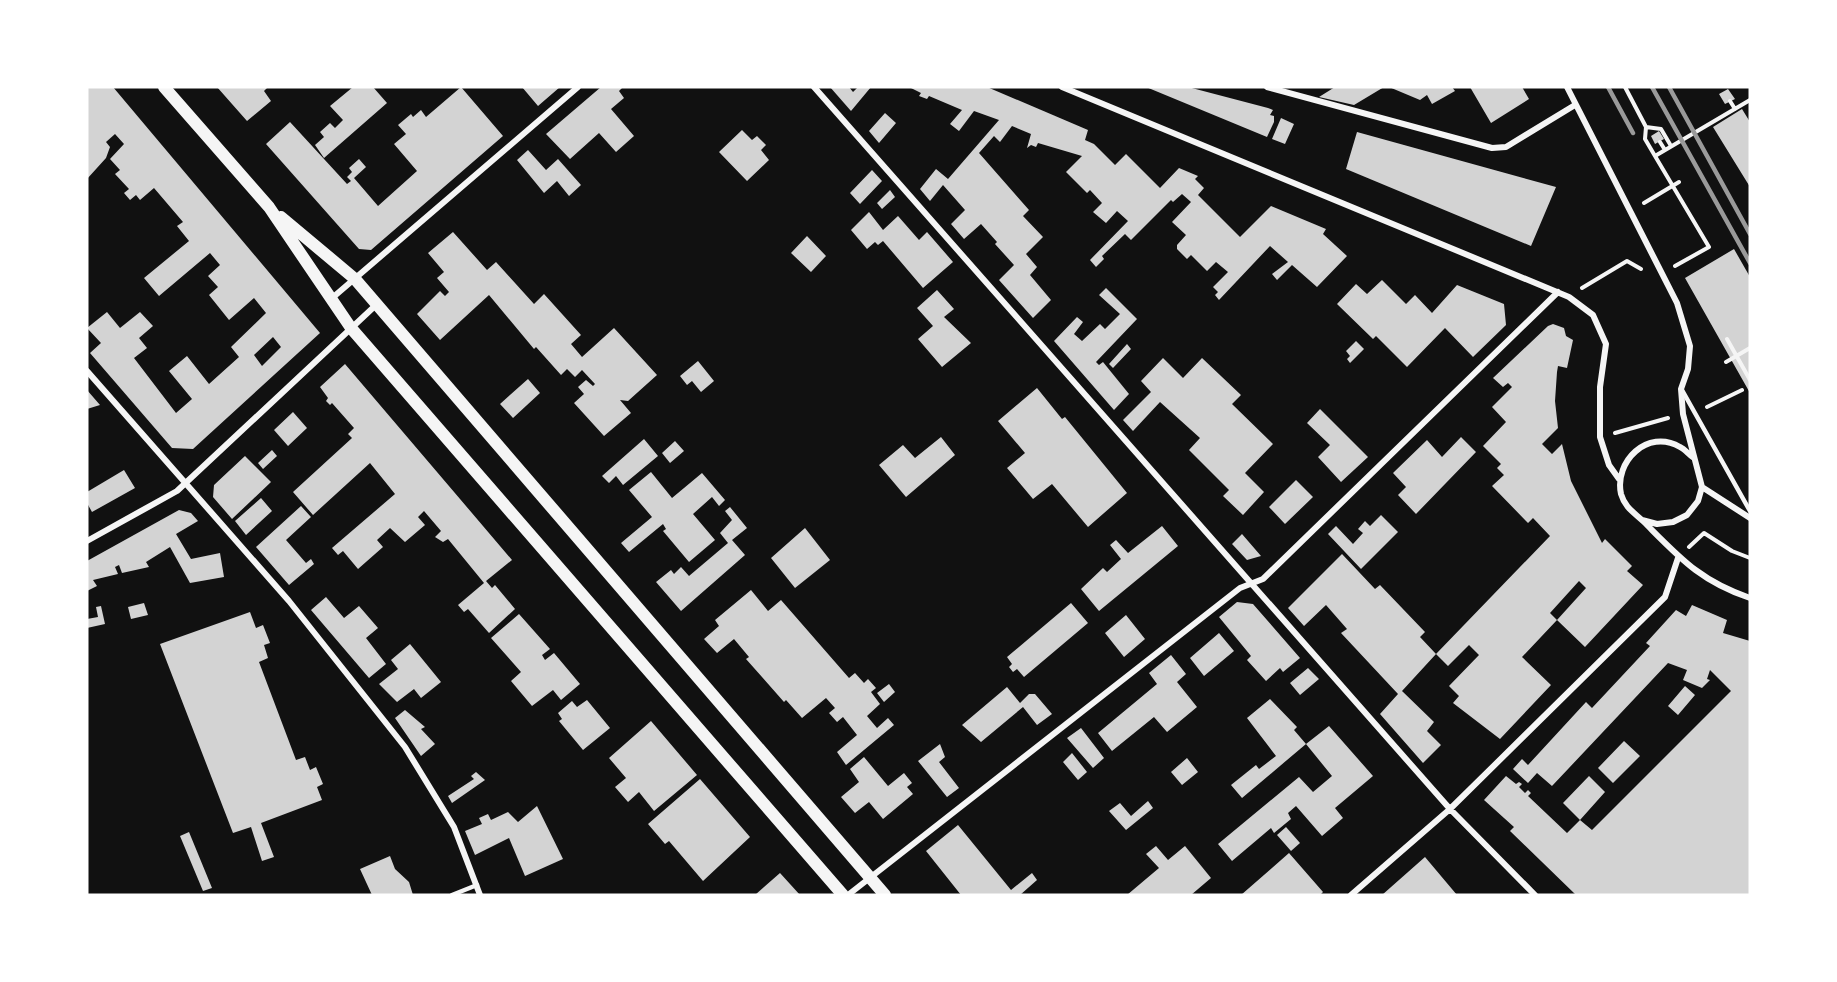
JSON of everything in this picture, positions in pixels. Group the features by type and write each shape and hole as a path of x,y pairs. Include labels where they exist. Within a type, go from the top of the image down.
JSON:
{"main road":[{"path":"164,87 269,207 351,328 846,895"},
{"path":"269,207 355,279 885,895"}],"street":[{"path":"331,299 578,87"},
{"path":"814,87 1450,809 1535,895"},
{"path":"1062,87 1569,297 1593,315 1606,344 1600,387 1600,437 1609,465 1620,479"},
{"path":"1267,87 1491,148 1506,147 1575,105"},
{"path":"1567,87 1677,303 1690,346 1688,369 1682,389 1684,426 1702,487 1698,501 1680,518 1657,524 1642,520"},
{"path":"846,895 1240,588 1263,579 1558,292"},
{"path":"87,541 186,484 376,305"},
{"path":"87,371 289,601 405,747 454,827 480,895"},
{"path":"1694,458 1679,446 1664,442 1647,444 1630,454 1623,464 1620,479 1622,496 1628,508 1678,558 1712,583 1750,598"},
{"path":"1702,487 1750,518"},
{"path":"1352,895 1450,809 1665,597 1678,558"}],"lane":[{"path":"1682,389 1750,510"},
{"path":"452,895 477,885"}],"path":[{"path":"1625,87 1646,127 1645,139 1708,247 1675,266"},
{"path":"1655,156 1750,100"},
{"path":"1730,101 1735,109"},
{"path":"1646,127 1660,129 1671,146"},
{"path":"1660,142 1665,150"},
{"path":"1658,194 1678,182"},
{"path":"1569,297 1627,261 1644,270"},
{"path":"1726,339 1750,380"},
{"path":"1726,362 1750,348"},
{"path":"1706,407 1742,390"},
{"path":"1615,433 1669,418"},
{"path":"1678,558 1704,533 1732,551 1750,558"}],"building":[{"path":"87,87 113,87 320,333 193,449 172,448 90,353 101,343 87,328 107,312 120,328 140,312 153,326 139,338 147,348 134,358 176,413 192,399 169,371 187,356 209,384 239,357 231,347 266,313 254,298 229,320 209,295 218,287 208,276 220,265 210,253 159,296 144,278 189,241 177,226 183,222 154,188 140,200 136,195 130,200 124,193 129,189 115,174 120,170 110,159 124,144 115,134 106,142 110,147 106,158 87,179","holes":["273,337 281,347 262,366 254,355"]},
{"path":"217,87 268,87 264,91 271,101 247,121"},
{"path":"353,87 373,87 387,103 324,158 315,145 324,137 320,132 330,123 335,128 343,120 330,106"},
{"path":"461,87 503,136 371,250 359,249 266,144 290,122 347,184 351,181 347,177 352,172 349,168 359,159 366,167 354,178 378,206 417,171 394,144 406,134 398,125 411,114 413,117 421,110 426,117"},
{"path":"522,87 560,87 538,106"},
{"path":"601,87 623,87 619,91 624,98 611,109 634,136 616,152 599,133 570,159 546,134"},
{"path":"830,87 849,87 853,92 858,87 871,87 851,111"},
{"path":"909,87 987,87 1088,130 1085,140 1094,144 1115,165 1126,154 1160,188 1179,168 1198,176 1195,179 1204,188 1198,195 1240,237 1271,206 1326,229 1323,234 1347,256 1317,287 1292,265 1277,280 1272,274 1288,262 1270,246 1219,300 1215,295 1218,292 1213,287 1228,272 1216,262 1207,271 1191,255 1187,259 1177,249 1177,245 1186,235 1172,222 1191,202 1182,194 1173,202 1171,200 1131,240 1125,234 1102,256 1104,259 1096,267 1090,260 1128,221 1117,211 1106,223 1093,212 1102,203 1090,190 1087,193 1066,172 1082,156 1038,143 1036,147 1031,145 1027,148 1031,134 1012,126 1000,142 994,136 979,153 1029,210 1023,216 1043,237 1026,254 1037,267 1030,275 1051,300 1033,318 999,280 1014,265 995,244 997,242 981,224 964,239 951,224 965,210 943,185 930,201 920,189 936,169 948,179 999,120 974,111 959,131 950,124 962,110 929,96 927,99 919,96 921,93"},
{"path":"1146,87 1188,87 1268,108 1273,110 1270,115 1274,116 1274,122 1267,137"},
{"path":"1335,87 1384,87 1354,105 1319,97"},
{"path":"1389,87 1452,87 1455,91 1432,104 1427,95 1420,100"},
{"path":"1470,87 1522,87 1529,99 1491,123"},
{"path":"1728,89 1735,99 1725,104 1719,94"},
{"path":"1742,109 1750,122 1750,187 1713,127"},
{"path":"885,113 896,123 879,143 869,131"},
{"path":"1281,118 1294,124 1285,144 1272,139"},
{"path":"742,130 752,140 757,136 766,145 761,150 769,160 747,181 719,152"},
{"path":"1659,131 1664,139 1655,144 1651,136"},
{"path":"1357,132 1556,187 1531,246 1346,169"},
{"path":"528,150 546,170 558,159 581,185 569,196 557,181 544,193 517,160"},
{"path":"872,170 882,181 860,204 850,193"},
{"path":"890,190 895,197 882,209 877,203"},
{"path":"869,212 883,230 898,216 919,240 927,232 953,262 923,288 883,241 878,245 875,242 867,249 851,230"},
{"path":"453,232 487,270 496,262 534,304 544,294 581,335 571,344 582,357 614,328 657,375 628,401 620,400 631,413 604,436 574,403 584,394 578,387 586,380 593,386 595,384 582,370 575,377 567,369 561,375 536,347 534,349 489,295 440,340 417,314 440,291 445,296 449,292 437,278 444,272 428,253"},
{"path":"807,236 826,256 811,272 791,253"},
{"path":"1734,249 1750,277 1750,393 1685,278"},
{"path":"1382,280 1406,304 1415,295 1432,313 1457,285 1504,304 1506,325 1473,357 1445,328 1407,367 1376,336 1373,339 1337,304 1356,284 1367,294"},
{"path":"1106,288 1137,319 1096,362 1099,365 1103,362 1129,394 1114,410 1054,341 1077,317 1083,322 1074,334 1082,341 1100,324 1105,329 1120,314 1099,295"},
{"path":"937,290 954,309 944,317 971,343 942,367 918,339 933,326 917,308"},
{"path":"1553,324 1564,328 1566,336 1573,340 1567,368 1558,366 1555,401 1558,428 1542,444 1552,454 1562,444 1571,481 1602,543 1605,539 1632,566 1627,571 1643,585 1585,647 1557,620 1522,657 1551,685 1500,739 1453,703 1459,696 1449,686 1479,655 1469,645 1448,666 1436,654 1550,536 1533,518 1528,523 1492,486 1504,475 1497,468 1501,464 1483,446 1506,422 1492,407 1512,387 1508,383 1503,387 1493,378 1548,326","holes":["1579,581 1586,588 1557,620 1550,613"]},
{"path":"1356,341 1364,349 1350,363 1347,359 1350,356 1346,351"},
{"path":"1127,344 1131,349 1113,368 1109,364"},
{"path":"1163,358 1183,378 1202,358 1241,395 1232,404 1273,444 1245,473 1264,492 1243,515 1223,496 1229,490 1189,450 1200,438 1160,402 1133,431 1123,420 1151,392 1141,381"},
{"path":"698,361 714,381 701,392 692,381 687,385 680,376"},
{"path":"345,364 512,560 486,581 492,588 495,585 515,609 489,633 468,609 464,612 458,605 484,583 448,539 443,542 435,537 441,531 424,511 418,517 425,525 405,542 390,528 377,540 383,547 358,569 343,551 338,555 332,548 395,494 370,463 313,515 293,492 352,438 348,434 354,428 332,403 330,405 326,401 328,398 320,387"},
{"path":"528,379 540,393 513,418 500,404"},
{"path":"1037,388 1062,419 1065,417 1127,493 1088,527 1052,484 1033,499 1007,468 1025,453 998,421"},
{"path":"87,390 100,405 87,409"},
{"path":"1320,409 1368,457 1341,482 1318,457 1330,445 1307,423"},
{"path":"293,412 307,428 288,446 274,430"},
{"path":"941,437 955,455 906,497 879,465 903,445 915,458"},
{"path":"1461,437 1476,452 1416,514 1398,495 1406,487 1393,473 1427,440 1442,457"},
{"path":"644,439 658,456 623,485 616,476 609,483 602,476"},
{"path":"675,441 684,451 670,463 662,453"},
{"path":"272,450 277,456 263,469 258,463"},
{"path":"245,456 271,482 232,519 213,497 214,485"},
{"path":"124,470 135,488 92,512 87,503 87,492"},
{"path":"651,472 672,498 702,473 725,500 719,506 712,497 693,514 715,540 689,562 663,531 666,529 663,524 629,552 621,543 652,517 629,490"},
{"path":"1296,480 1313,497 1285,524 1269,507"},
{"path":"261,498 272,511 246,535 235,521"},
{"path":"301,506 311,517 286,540 306,563 311,559 314,564 289,585 256,547"},
{"path":"730,507 747,528 732,540 745,555 681,611 656,582 671,570 674,574 681,567 689,576 728,543 720,533 732,520 725,511"},
{"path":"179,510 191,513 198,521 176,534 191,559 220,553 224,577 190,583 170,547 146,562 149,567 122,573 119,565 115,567 118,574 93,580 97,586 87,591 87,561"},
{"path":"1381,515 1398,532 1361,569 1328,534 1336,526 1353,544 1363,533 1358,529 1365,521 1370,526"},
{"path":"1162,526 1178,546 1099,611 1081,589 1103,568 1107,572 1121,559 1110,545 1116,540 1128,553"},
{"path":"805,528 830,560 795,588 771,558"},
{"path":"1242,534 1261,556 1247,560 1232,544"},
{"path":"1342,554 1375,589 1380,585 1425,632 1420,637 1436,654 1402,691 1434,722 1427,731 1441,745 1423,763 1380,714 1398,694 1341,633 1347,629 1326,605 1304,626 1288,608"},
{"path":"751,590 768,611 781,600 849,678 855,673 864,683 868,679 876,688 871,692 880,704 867,716 877,728 888,718 894,725 846,765 837,752 857,735 843,717 837,722 829,713 835,708 826,698 802,718 786,700 784,702 746,659 749,657 734,639 717,653 704,639 719,626 715,620"},
{"path":"326,597 344,618 359,606 378,628 366,638 386,664 369,678 311,610"},
{"path":"1237,602 1253,604 1300,658 1283,672 1280,668 1266,681 1247,660 1251,656 1219,617"},
{"path":"144,603 148,615 131,619 128,607"},
{"path":"1071,603 1088,623 1024,677 1017,669 1013,672 1009,667 1012,664 1007,657"},
{"path":"1692,605 1727,620 1723,633 1750,641 1750,895 1576,895 1510,831 1514,827 1484,800 1506,776 1516,784 1519,782 1522,784 1519,787 1525,793 1528,790 1531,793 1528,796 1567,833 1580,820 1592,830 1731,691 1710,670 1707,679 1710,680 1702,688 1683,680 1687,670 1668,663 1552,786 1537,773 1528,783 1513,769 1522,759 1528,765 1586,702 1592,708 1650,646 1646,643 1676,610 1686,616"},
{"path":"101,606 105,624 87,628 87,619 98,617 96,607"},
{"path":"250,612 256,628 263,625 270,643 264,645 268,658 259,662 296,760 305,757 310,770 316,767 323,784 317,787 322,800 261,823 274,857 262,861 251,827 233,833 160,644"},
{"path":"519,614 550,649 542,655 545,660 554,653 580,684 561,700 553,690 532,706 511,681 521,672 491,638"},
{"path":"1126,615 1145,639 1124,657 1105,633"},
{"path":"1219,633 1234,651 1204,676 1190,658"},
{"path":"410,644 441,682 421,698 414,689 397,702 379,684 398,669 391,660"},
{"path":"1171,655 1186,674 1177,682 1197,707 1167,732 1154,717 1112,751 1098,733 1157,684 1149,673"},
{"path":"1308,668 1319,679 1300,695 1290,683"},
{"path":"889,684 895,692 884,702 877,693"},
{"path":"1685,686 1695,695 1678,715 1668,706"},
{"path":"1007,687 1020,703 1029,694 1035,694 1052,714 1037,725 1023,707 981,742 962,725"},
{"path":"1270,699 1297,727 1294,730 1306,744 1242,798 1231,785 1256,765 1259,769 1276,756 1247,718"},
{"path":"587,700 610,728 583,750 559,721 562,719 558,713 572,701 577,707"},
{"path":"405,710 425,727 421,729 435,744 421,756 395,718"},
{"path":"651,721 697,775 654,811 639,792 628,802 615,787 626,778 609,758"},
{"path":"1329,726 1373,776 1335,808 1343,818 1322,836 1296,806 1288,813 1291,819 1274,833 1271,828 1232,861 1218,844 1299,777 1313,792 1332,776 1306,744"},
{"path":"1081,728 1104,758 1093,768 1067,738"},
{"path":"1624,741 1640,756 1613,783 1598,768"},
{"path":"940,744 945,757 939,762 959,788 947,797 918,761"},
{"path":"1072,753 1087,772 1078,780 1063,762"},
{"path":"864,757 888,786 904,773 912,783 907,787 913,794 883,819 869,802 855,813 841,797 859,782 850,769"},
{"path":"1187,758 1198,772 1182,785 1171,772"},
{"path":"476,772 485,780 452,803 448,796 474,779 471,776"},
{"path":"1589,776 1605,792 1580,820 1563,803"},
{"path":"700,779 750,837 703,881 669,841 665,844 648,824"},
{"path":"1148,801 1153,808 1126,830 1109,811 1120,803 1131,816"},
{"path":"537,806 563,859 525,876 509,838 475,855 465,831 482,824 479,818 488,814 491,820 508,812 518,822"},
{"path":"958,825 1011,890 1032,873 1037,880 1020,895 961,895 926,851"},
{"path":"1286,827 1300,843 1291,851 1277,835"},
{"path":"189,832 212,888 203,891 180,836"},
{"path":"1156,846 1168,860 1185,846 1211,878 1191,895 1127,895 1159,868 1146,854"},
{"path":"1289,853 1323,892 1320,895 1241,895"},
{"path":"390,856 395,869 409,882 413,895 372,895 360,869"},
{"path":"1425,857 1457,895 1382,895"},
{"path":"780,873 800,895 755,895"}],"railway":[{"path":"1608,87 1633,133"},
{"path":"1652,87 1750,263"},
{"path":"1669,87 1750,234"}]}
